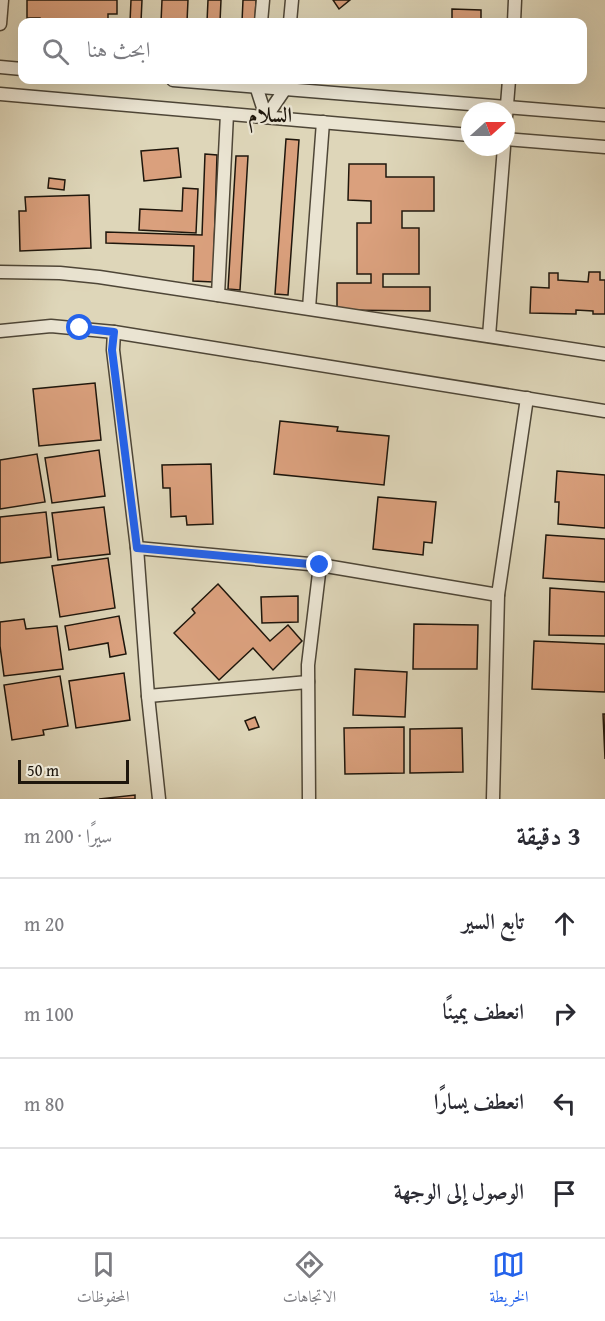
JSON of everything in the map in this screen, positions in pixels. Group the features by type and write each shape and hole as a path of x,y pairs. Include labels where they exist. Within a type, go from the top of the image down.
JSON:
{"street":[{"path":"0,24 2,0"},
{"path":"261,18 263,0"},
{"path":"290,18 292,0"},
{"path":"514,18 515,0"},
{"path":"0,67 18,69"},
{"path":"256,84 266,117"},
{"path":"266,117 285,84 461,106"},
{"path":"507,102 509,84"},
{"path":"0,94 461,134"},
{"path":"515,112 605,115"},
{"path":"218,295 227,114"},
{"path":"309,309 322,123"},
{"path":"515,139 605,147"},
{"path":"489,336 503,156"},
{"path":"0,273 60,273 99,277 605,354"},
{"path":"0,331 51,326 114,332 605,411"},
{"path":"114,332 112,350 137,548 148,696 159,799"},
{"path":"493,799 498,595 527,398"},
{"path":"137,548 320,565 498,595"},
{"path":"309,799 308,665 320,565"},
{"path":"148,696 308,682"}],"building":[{"path":"27,0 117,0 117,14 108,14 108,18 27,18"},
{"path":"131,0 142,0 141,18 130,18"},
{"path":"162,0 188,0 187,18 161,18"},
{"path":"208,0 221,0 220,18 207,18"},
{"path":"243,0 256,0 255,18 242,18"},
{"path":"333,0 350,0 339,9"},
{"path":"452,9 481,10 481,18 452,18"},
{"path":"286,139 299,140 288,295 275,294"},
{"path":"178,148 181,177 144,181 141,151"},
{"path":"205,154 217,155 213,282 193,281 194,246 106,243 106,232 202,235"},
{"path":"236,156 248,156 240,290 228,289"},
{"path":"349,164 386,164 386,177 434,177 434,211 402,211 402,228 419,228 419,274 383,274 383,287 430,287 430,311 337,310 337,283 371,283 371,274 357,274 357,223 371,223 371,201 348,200"},
{"path":"49,178 65,180 64,190 48,188"},
{"path":"183,188 198,189 196,233 139,230 140,209 182,211"},
{"path":"89,195 91,248 20,251 19,211 26,211 25,197"},
{"path":"589,272 600,272 600,280 605,280 605,314 576,310 576,314 530,313 531,287 549,288 549,273 558,273 558,280 588,282"},
{"path":"95,383 101,440 39,446 33,389"},
{"path":"280,421 338,427 337,431 389,436 384,485 274,474"},
{"path":"99,450 105,496 52,503 45,458"},
{"path":"37,454 45,502 0,509 0,460"},
{"path":"211,464 213,524 187,525 186,516 171,517 170,488 163,488 162,465"},
{"path":"557,471 605,475 605,528 558,524 559,502 555,502"},
{"path":"378,497 436,502 432,543 424,542 423,555 373,549"},
{"path":"104,507 110,554 58,560 52,513"},
{"path":"46,512 51,557 0,563 0,517"},
{"path":"546,535 605,539 605,582 543,578"},
{"path":"108,558 115,608 60,617 52,566"},
{"path":"218,584 270,641 288,625 302,641 273,670 253,648 219,680 174,633 195,613 192,609"},
{"path":"550,588 605,592 605,636 549,635"},
{"path":"298,596 298,622 262,623 261,597"},
{"path":"119,616 126,654 110,657 108,643 69,650 65,626"},
{"path":"24,619 26,629 57,626 63,669 4,676 0,622"},
{"path":"414,624 478,625 477,669 413,669"},
{"path":"534,641 605,644 605,692 532,689"},
{"path":"355,669 407,672 405,717 353,715"},
{"path":"124,673 130,720 76,728 69,681"},
{"path":"60,676 68,726 43,730 44,735 12,740 4,685"},
{"path":"603,714 605,714 605,759"},
{"path":"255,717 259,727 249,730 245,721"},
{"path":"404,727 404,773 345,774 344,728"},
{"path":"462,728 463,772 410,773 410,729"},
{"path":"135,795 135,799 99,799"}],"district":[{"name":"السلام","path":"270,115"}],"route":[{"path":"80,328 114,332 112,350 137,548 320,565"}]}
